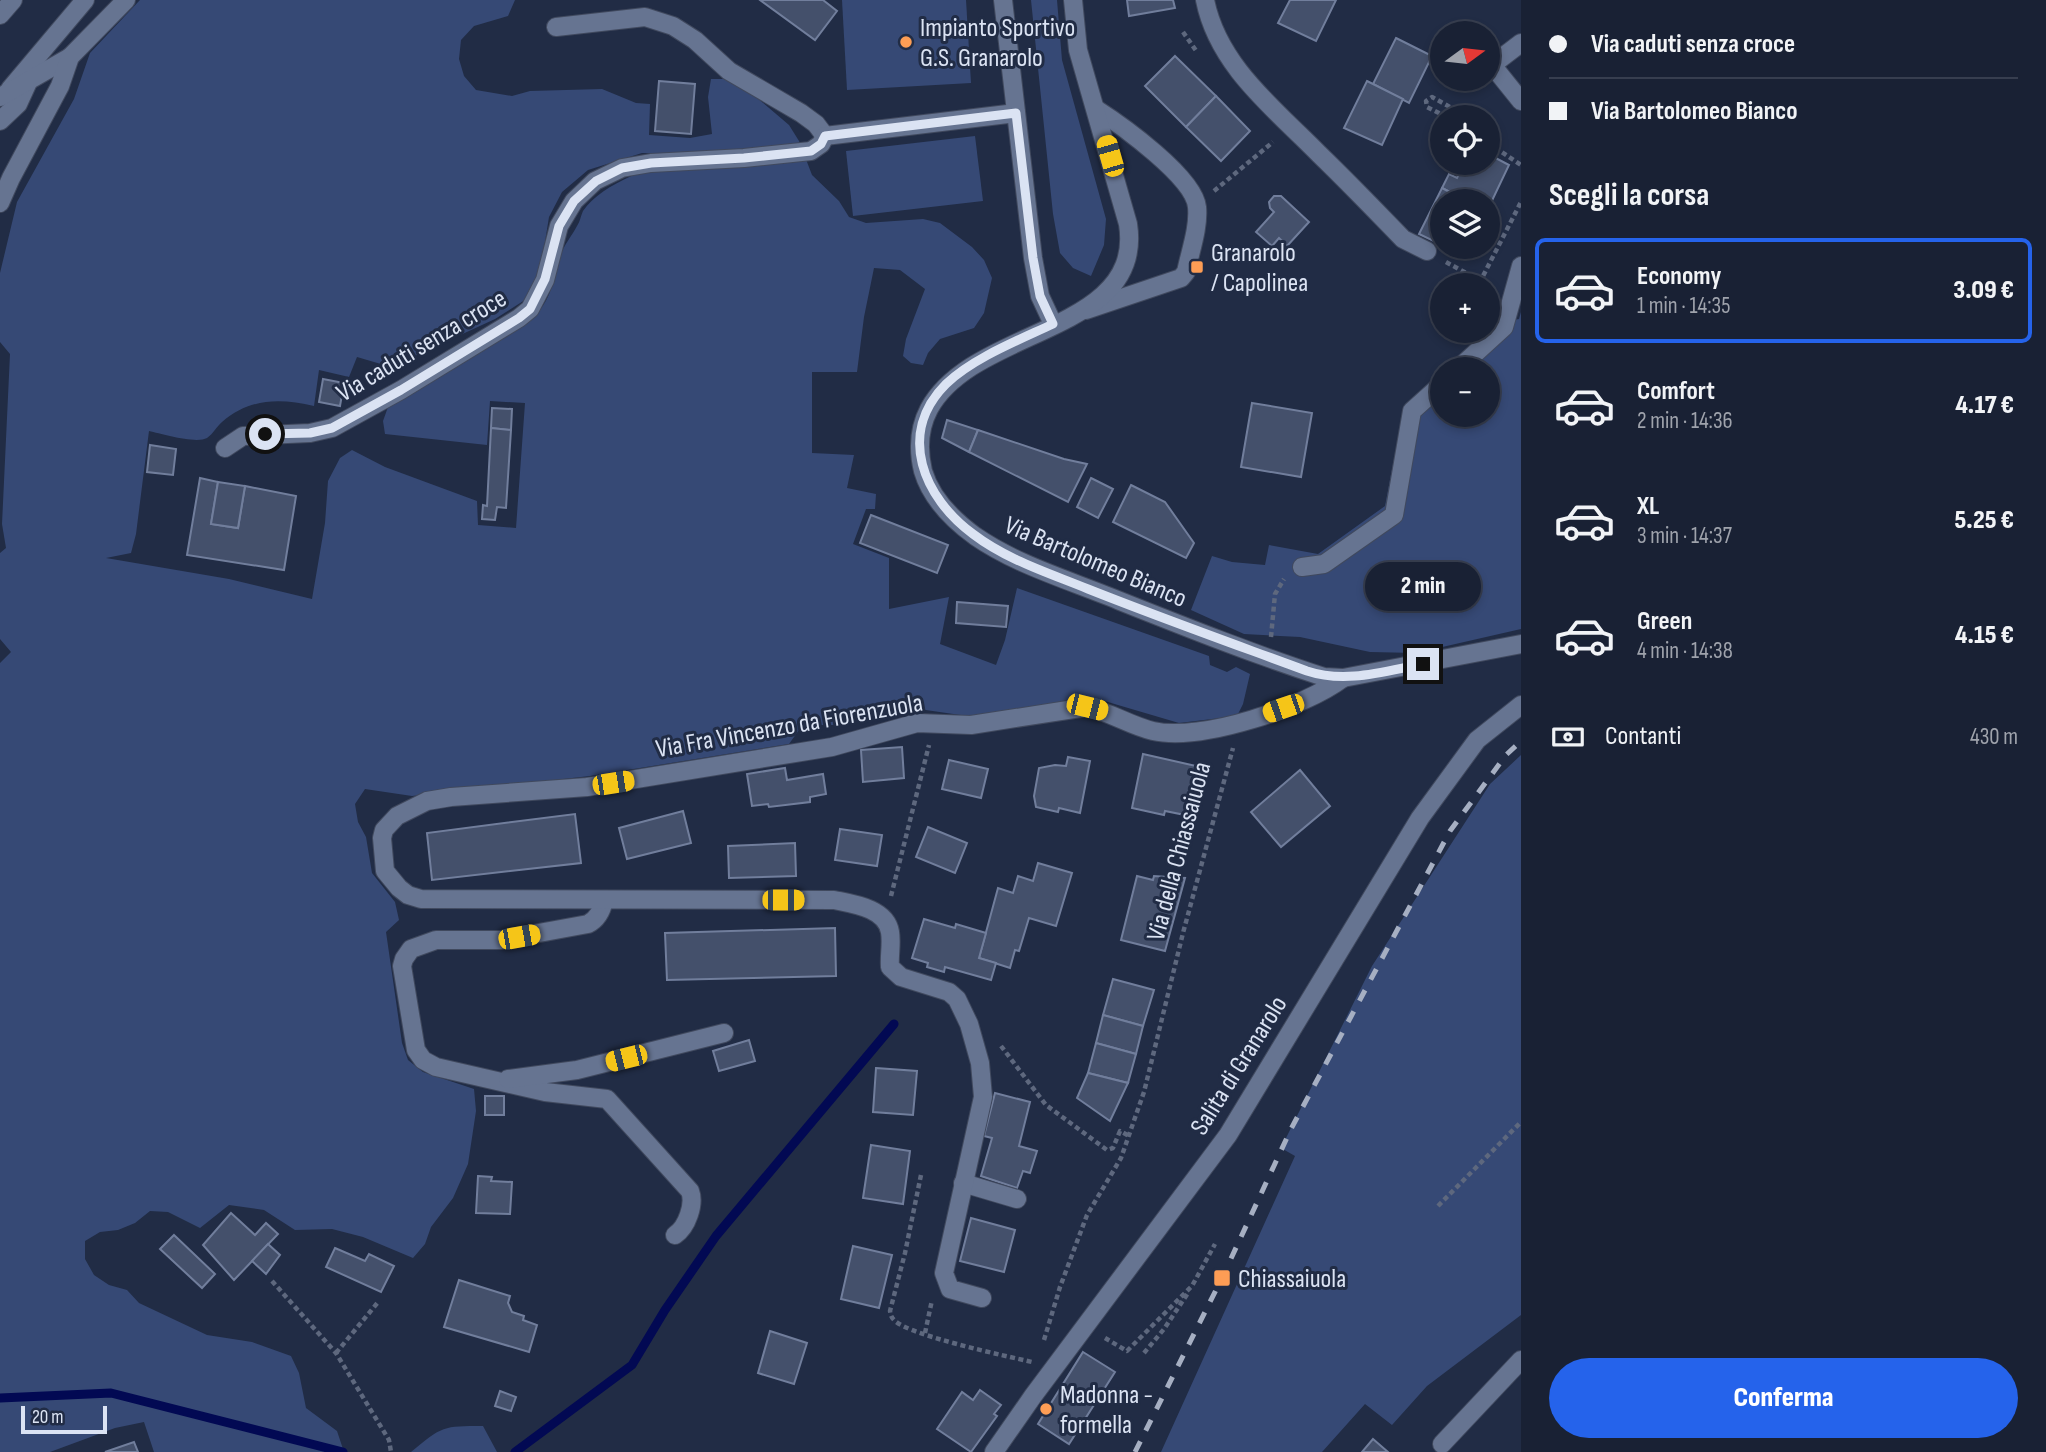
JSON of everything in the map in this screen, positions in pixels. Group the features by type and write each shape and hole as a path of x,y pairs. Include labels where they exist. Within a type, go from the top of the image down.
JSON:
{"street":[{"path":"0,15 13,0"},
{"path":"5,93 85,0"},
{"path":"5,93 70,57 126,0"},
{"path":"1003,0 1033,258 1040,296 1053,324"},
{"name":"Via Bartolomeo Bianco","path":"1073,0 1078,50 1125,211 1130,247 1124,269 1112,287 1086,310 969,367 940,391 924,418 921,433 921,459 932,492 945,509 973,535 1026,564 1198,632 1324,677 1343,678 1521,644"},
{"path":"1205,0 1208,15 1220,41 1243,77 1403,239 1427,251"},
{"path":"556,27 645,17 673,26 695,40 729,71 801,113 816,124 825,136"},
{"path":"1521,43 1492,65 1521,100"},
{"path":"0,203 60,86 70,57"},
{"path":"0,121 18,104 29,80"},
{"path":"1086,310 1181,278 1186,272 1197,220 1197,205 1186,185 1119,123 1096,109"},
{"name":"Via caduti senza croce","path":"225,448 243,436 310,433 332,428 401,390 519,318 530,309 545,279 559,226 574,201 596,181 622,168 651,163 811,151 821,144 825,136 1016,113"},
{"path":"1471,357 1504,327 1521,266"},
{"path":"1302,567 1324,564 1394,515 1412,411 1430,395"},
{"name":"Via Fra Vincenzo da Fiorenzuola","path":"885,919 860,906 834,900 421,899 408,895 399,888 385,871 382,849 384,830 397,817 426,801 587,787 703,769 831,747 902,726 1004,722 1087,707 1153,731 1176,733 1242,722 1318,694 1343,678"},
{"name":"Salita di Granarolo","path":"994,1452 1228,1135 1420,818 1477,740 1521,705"},
{"path":"604,900 597,918 588,924 501,940 436,940 418,945 406,954 402,966 403,976 419,1056 436,1067 494,1081 545,1092 607,1100 690,1191 692,1204 680,1231 675,1235"},
{"path":"885,919 890,932 891,967 895,973 949,992 964,1010 972,1031 984,1085 944,1273 950,1289 982,1298"},
{"path":"494,1081 577,1070 724,1033"},
{"path":"963,1183 1017,1199"},
{"path":"1442,1444 1521,1360"}],"path":[{"path":"1430,108 1426,101 1432,97 1446,105"},
{"path":"1197,205 1272,141 1281,150"},
{"path":"1500,151 1521,165"},
{"path":"1427,251 1477,279 1483,276 1521,202"},
{"path":"1269,657 1275,594 1286,576 1302,567"},
{"name":"Via della Chiassaiuola","path":"1044,1343 1060,1287 1087,1215 1122,1158 1144,1092 1228,762 1242,722"},
{"path":"885,919 934,724"},
{"path":"972,1031 981,1029 990,1034 1046,1105 1107,1150 1113,1148 1120,1131 1129,1136"},
{"path":"1438,1206 1521,1122"},
{"path":"1144,1353 1164,1329 1215,1244"},
{"path":"272,1281 336,1353 389,1440 391,1452"},
{"path":"1087,1326 1127,1351 1192,1286"},
{"path":"336,1353 379,1301"}],"shaded area":[{"path":"140,0 515,0 508,16 474,26 461,40 459,59 464,76 476,90 512,96 530,91 602,89 636,103 650,104 649,135 690,138 712,134 708,97 711,79 724,79 742,85 789,125 799,141 812,175 839,201 849,217 866,223 923,219 940,223 972,247 984,260 992,278 984,313 974,328 940,339 928,353 923,365 911,363 903,356 906,339 925,289 900,270 874,268 857,372 812,372 812,453 854,455 847,488 876,494 875,509 866,509 853,544 889,558 889,609 949,597 940,644 996,665 1005,640 1017,588 1209,656 1210,665 1227,672 1236,667 1250,674 1243,704 1237,716 1179,723 1101,700 1071,700 1024,716 988,719 905,707 887,709 853,722 816,725 799,730 789,744 590,776 412,796 365,789 355,804 358,822 366,837 372,873 395,902 399,920 386,932 402,1043 408,1060 423,1072 474,1089 476,1111 468,1164 453,1198 431,1227 425,1244 413,1258 363,1237 332,1229 295,1230 264,1210 229,1205 200,1228 168,1212 150,1211 135,1223 118,1230 100,1232 85,1241 85,1259 94,1275 109,1285 127,1290 139,1303 207,1335 252,1342 291,1356 299,1373 306,1408 337,1431 344,1452 154,1452 144,1422 115,1428 50,1452 0,1452 0,663 11,652 0,639 0,553 6,548 2,524 10,354 0,342 0,273 17,202 74,99 90,53","holes":["642,153 687,154 631,176 592,201 583,211 563,250 546,301 525,325 388,407 383,421 385,434 487,445 490,401 525,403 516,528 478,525 477,501 385,467 352,450 340,458 328,481 325,523 312,599 229,579 106,558 131,553 136,534 149,431 202,440 233,414 254,404 277,401 314,406 319,370 349,377 357,357 391,367 495,319 528,298 539,279 549,217 562,192 588,170"]},
{"name":"Impianto Sportivo G.S. Granarolo","path":"842,0 966,0 971,83 847,90"},
{"path":"1031,0 1057,0 1062,60 1106,219 1104,245 1091,276 1073,268 1060,253 1053,214"},
{"path":"975,136 983,201 853,216 846,151"},
{"path":"1521,312 1521,629 1416,653 1370,652 1300,637 1244,634 1191,610 1212,556 1232,562 1265,565 1269,545 1318,554 1385,506 1403,412 1430,386 1430,427 1500,427 1500,357 1461,357 1476,343 1500,343 1500,322 1519,319"},
{"path":"1521,755 1521,1315 1427,1386 1392,1425 1365,1404 1322,1452 1161,1452 1295,1156 1281,1148 1372,966 1490,784"},
{"path":"483,1426 497,1452 411,1452 444,1429"}],"building":[{"path":"760,0 823,0 837,11 815,40"},
{"path":"1127,0 1173,0 1175,8 1129,16"},
{"path":"1290,0 1336,0 1316,41 1278,23"},
{"path":"1396,38 1430,55 1409,103 1373,84"},
{"path":"1175,56 1216,96 1186,127 1145,86"},
{"path":"659,81 695,84 691,134 655,131"},
{"path":"1367,81 1403,99 1382,145 1344,128"},
{"path":"1216,96 1250,131 1221,161 1186,127"},
{"path":"1500,160 1509,165 1498,189 1442,188 1448,175 1457,178 1459,175 1500,175"},
{"path":"1274,196 1281,196 1309,222 1287,246 1279,238 1272,246 1256,232 1274,212 1269,202"},
{"path":"1430,212 1430,239 1419,234"},
{"path":"323,379 344,383 340,406 319,402"},
{"path":"1252,403 1312,413 1301,477 1241,467"},
{"path":"492,408 512,409 511,430 491,428"},
{"path":"947,420 978,430 969,452 942,438"},
{"path":"491,428 511,430 506,508 497,507 495,520 482,519 483,505 487,506"},
{"path":"978,430 1087,464 1068,502 969,452"},
{"path":"150,445 176,449 173,475 147,472"},
{"path":"200,478 218,482 211,524 238,528 245,486 296,496 284,570 187,555"},
{"path":"1091,478 1113,489 1098,518 1077,507"},
{"path":"218,482 245,486 238,528 211,524"},
{"path":"1131,485 1165,502 1194,543 1186,558 1113,522"},
{"path":"871,515 948,545 937,573 860,543"},
{"path":"957,602 1008,606 1006,627 956,623"},
{"path":"902,747 904,778 863,782 861,750"},
{"path":"1143,754 1196,766 1185,815 1165,811 1164,815 1132,808"},
{"path":"1068,757 1090,761 1080,813 1059,808 1058,812 1036,807 1034,796 1039,768 1066,766"},
{"path":"949,760 988,769 981,798 942,789"},
{"path":"785,768 787,780 823,774 826,794 810,797 810,802 769,807 768,804 752,806 747,774"},
{"path":"1300,770 1330,806 1281,847 1251,812"},
{"path":"683,811 691,843 627,859 619,828"},
{"path":"575,814 581,863 432,880 427,833"},
{"path":"928,827 967,843 955,873 916,857"},
{"path":"840,829 882,835 877,866 835,860"},
{"path":"795,843 796,876 729,878 728,846"},
{"path":"1038,863 1072,873 1056,926 1029,918 1019,951 1015,950 1010,968 979,958 998,888 1013,893 1018,876 1033,881"},
{"path":"1137,876 1153,880 1154,876 1185,878 1165,951 1121,940"},
{"path":"924,919 955,928 956,924 986,933 979,958 996,963 991,980 945,967 944,972 927,967 928,963 912,958"},
{"path":"835,928 836,976 667,980 665,933"},
{"path":"1113,979 1154,990 1143,1026 1103,1015"},
{"path":"1103,1015 1143,1026 1136,1054 1096,1043"},
{"path":"749,1040 755,1061 719,1071 713,1051"},
{"path":"1096,1043 1136,1054 1128,1083 1088,1073"},
{"path":"876,1068 917,1071 913,1115 873,1112"},
{"path":"1088,1073 1128,1083 1110,1121 1077,1098"},
{"path":"995,1093 1030,1102 1019,1146 1037,1151 1030,1173 1023,1171 1017,1188 981,1176 992,1138 984,1136"},
{"path":"485,1096 504,1096 504,1115 485,1115"},
{"path":"871,1145 910,1151 903,1204 863,1198"},
{"path":"478,1176 492,1177 491,1181 512,1182 510,1214 476,1213"},
{"path":"231,1213 255,1235 266,1223 278,1234 234,1280 203,1245"},
{"path":"971,1218 1015,1230 1004,1272 960,1261"},
{"path":"174,1235 215,1274 202,1288 160,1249"},
{"path":"268,1244 280,1255 266,1274 252,1261"},
{"path":"853,1246 892,1255 879,1308 841,1299"},
{"path":"335,1248 365,1261 369,1254 394,1266 381,1292 326,1267"},
{"path":"459,1280 510,1296 508,1303 512,1312 537,1325 529,1352 444,1327"},
{"path":"770,1331 807,1343 794,1384 758,1373"},
{"path":"1083,1352 1115,1372 1069,1444 1038,1424"},
{"path":"980,1390 1001,1405 994,1414 997,1416 971,1452 937,1429 962,1392 973,1400"},
{"path":"500,1391 516,1397 511,1411 495,1406"},
{"path":"1373,1439 1388,1452 1362,1452"},
{"path":"134,1442 138,1452 105,1452"}],"waterway":[{"path":"515,1452 632,1365 665,1310 716,1236 894,1024"},
{"path":"0,1398 111,1393 343,1452"}],"railway":[{"path":"1135,1452 1222,1278 1291,1129 1450,831 1506,755 1521,741"}],"place":[{"name":"Impianto Sportivo G.S. Granarolo","path":"906,42"},
{"name":"Granarolo / Capolinea","path":"1197,267"},
{"name":"Chiassaiuola","path":"1222,1278"},
{"name":"Madonna - formella","path":"1046,1409"}],"route":[{"path":"265,434 310,433 332,428 401,390 519,318 530,309 545,279 559,226 574,201 596,181 622,168 651,163 811,151 821,144 825,136 1016,113 1033,258 1040,296 1053,324 961,372 940,391 924,418 921,433 921,459 932,492 945,509 973,535 1026,564 1198,632 1324,677 1343,678 1423,664"}]}
